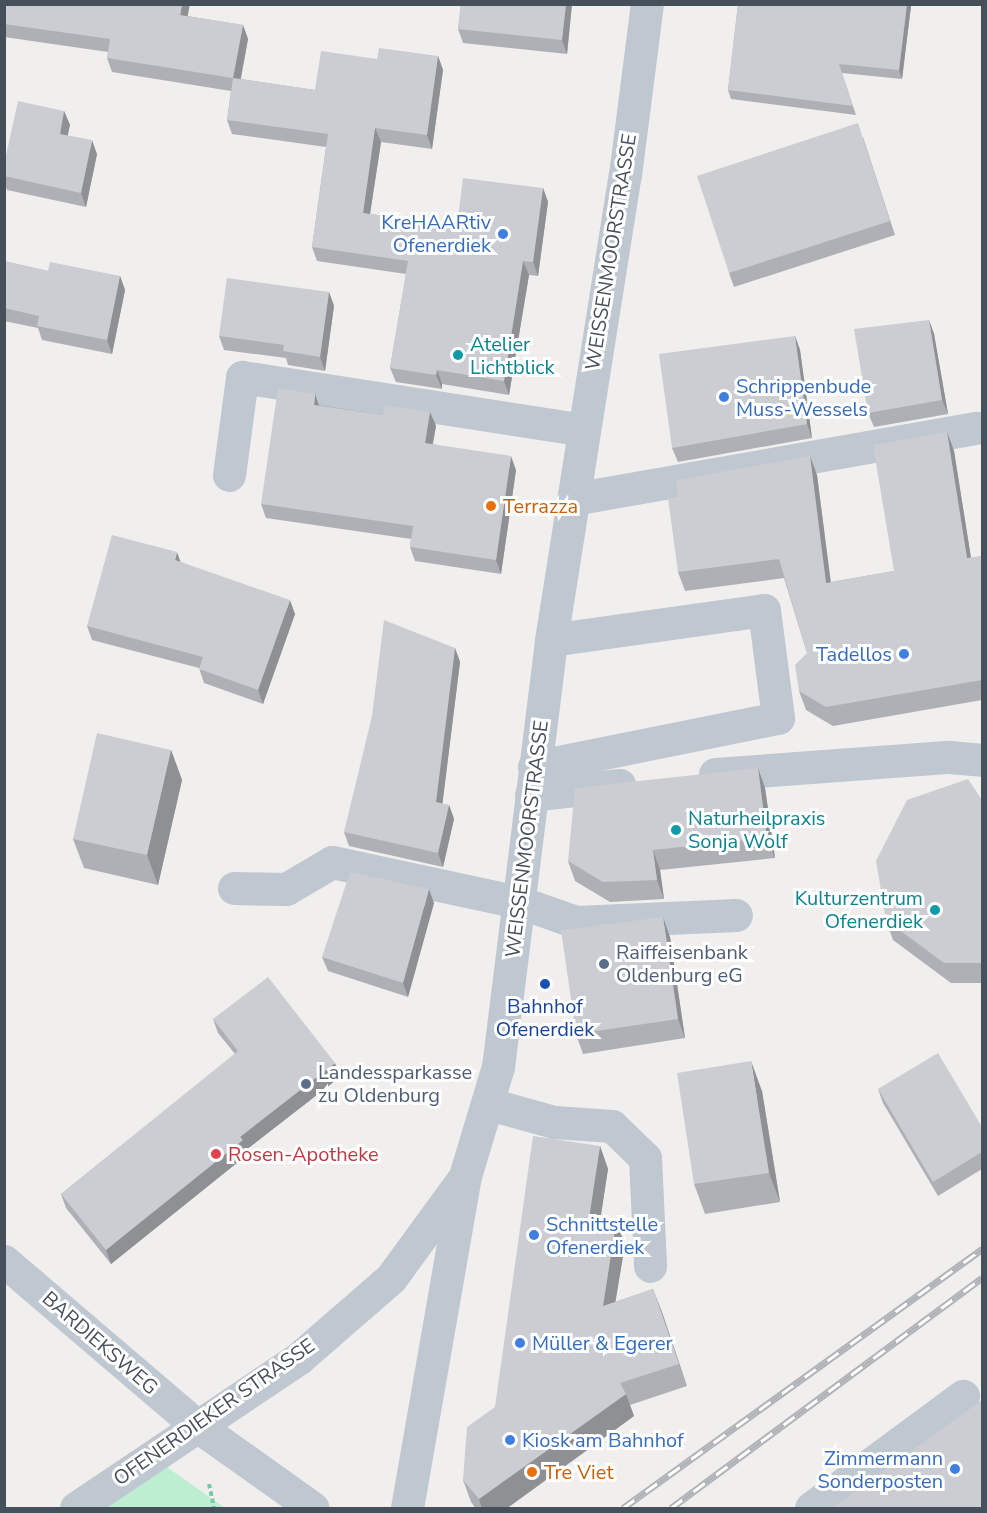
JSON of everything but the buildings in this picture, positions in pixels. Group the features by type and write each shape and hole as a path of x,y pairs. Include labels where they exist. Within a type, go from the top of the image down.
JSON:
{"street":[{"name":"WEISSENMOORSTRASSE","path":"465,1176 489,1104 498,1067 551,640 625,176 647,4"},
{"path":"229,475 242,377 583,430"},
{"path":"573,499 976,428"},
{"path":"533,781 778,718 764,610 551,640"},
{"path":"682,778 949,757 982,760"},
{"path":"533,781 647,782"},
{"path":"234,888 286,889 332,862 519,902 576,922 736,915"},
{"path":"489,1104 554,1122 612,1126 645,1158 650,1266"},
{"path":"407,1509 465,1176"},
{"name":"OFENERDIEKER STRASSE","path":"76,1509 196,1425 299,1358 391,1278 465,1176"},
{"name":"BARDIEKSWEG","path":"4,1261 196,1425 313,1509"},
{"path":"811,1509 963,1396"}],"green space":[{"path":"150,1455 225,1508 76,1508"}],"railway":[{"path":"623,1508 982,1249"},
{"path":"671,1508 982,1278"}],"place":[{"name":"KreHAARtiv Ofenerdiek","path":"503,234"},
{"name":"Atelier Lichtblick","path":"458,355"},
{"name":"Schrippenbude Muss-Wessels","path":"724,397"},
{"name":"Terrazza","path":"491,506"},
{"name":"Tadellos","path":"904,654"},
{"name":"Naturheilpraxis Sonja Wolf","path":"676,830"},
{"name":"Kulturzentrum Ofenerdiek","path":"935,910"},
{"name":"Raiffeisenbank Oldenburg eG","path":"604,964"},
{"name":"Bahnhof Ofenerdiek","path":"545,984"},
{"name":"Landessparkasse zu Oldenburg","path":"306,1084"},
{"name":"Rosen-Apotheke","path":"216,1154"},
{"name":"Schnittstelle Ofenerdiek","path":"534,1235"},
{"name":"Müller & Egerer","path":"520,1343"},
{"name":"Kiosk am Bahnhof","path":"510,1440"},
{"name":"Zimmermann Sonderposten","path":"955,1469"},
{"name":"Tre Viet","path":"532,1472"}]}
